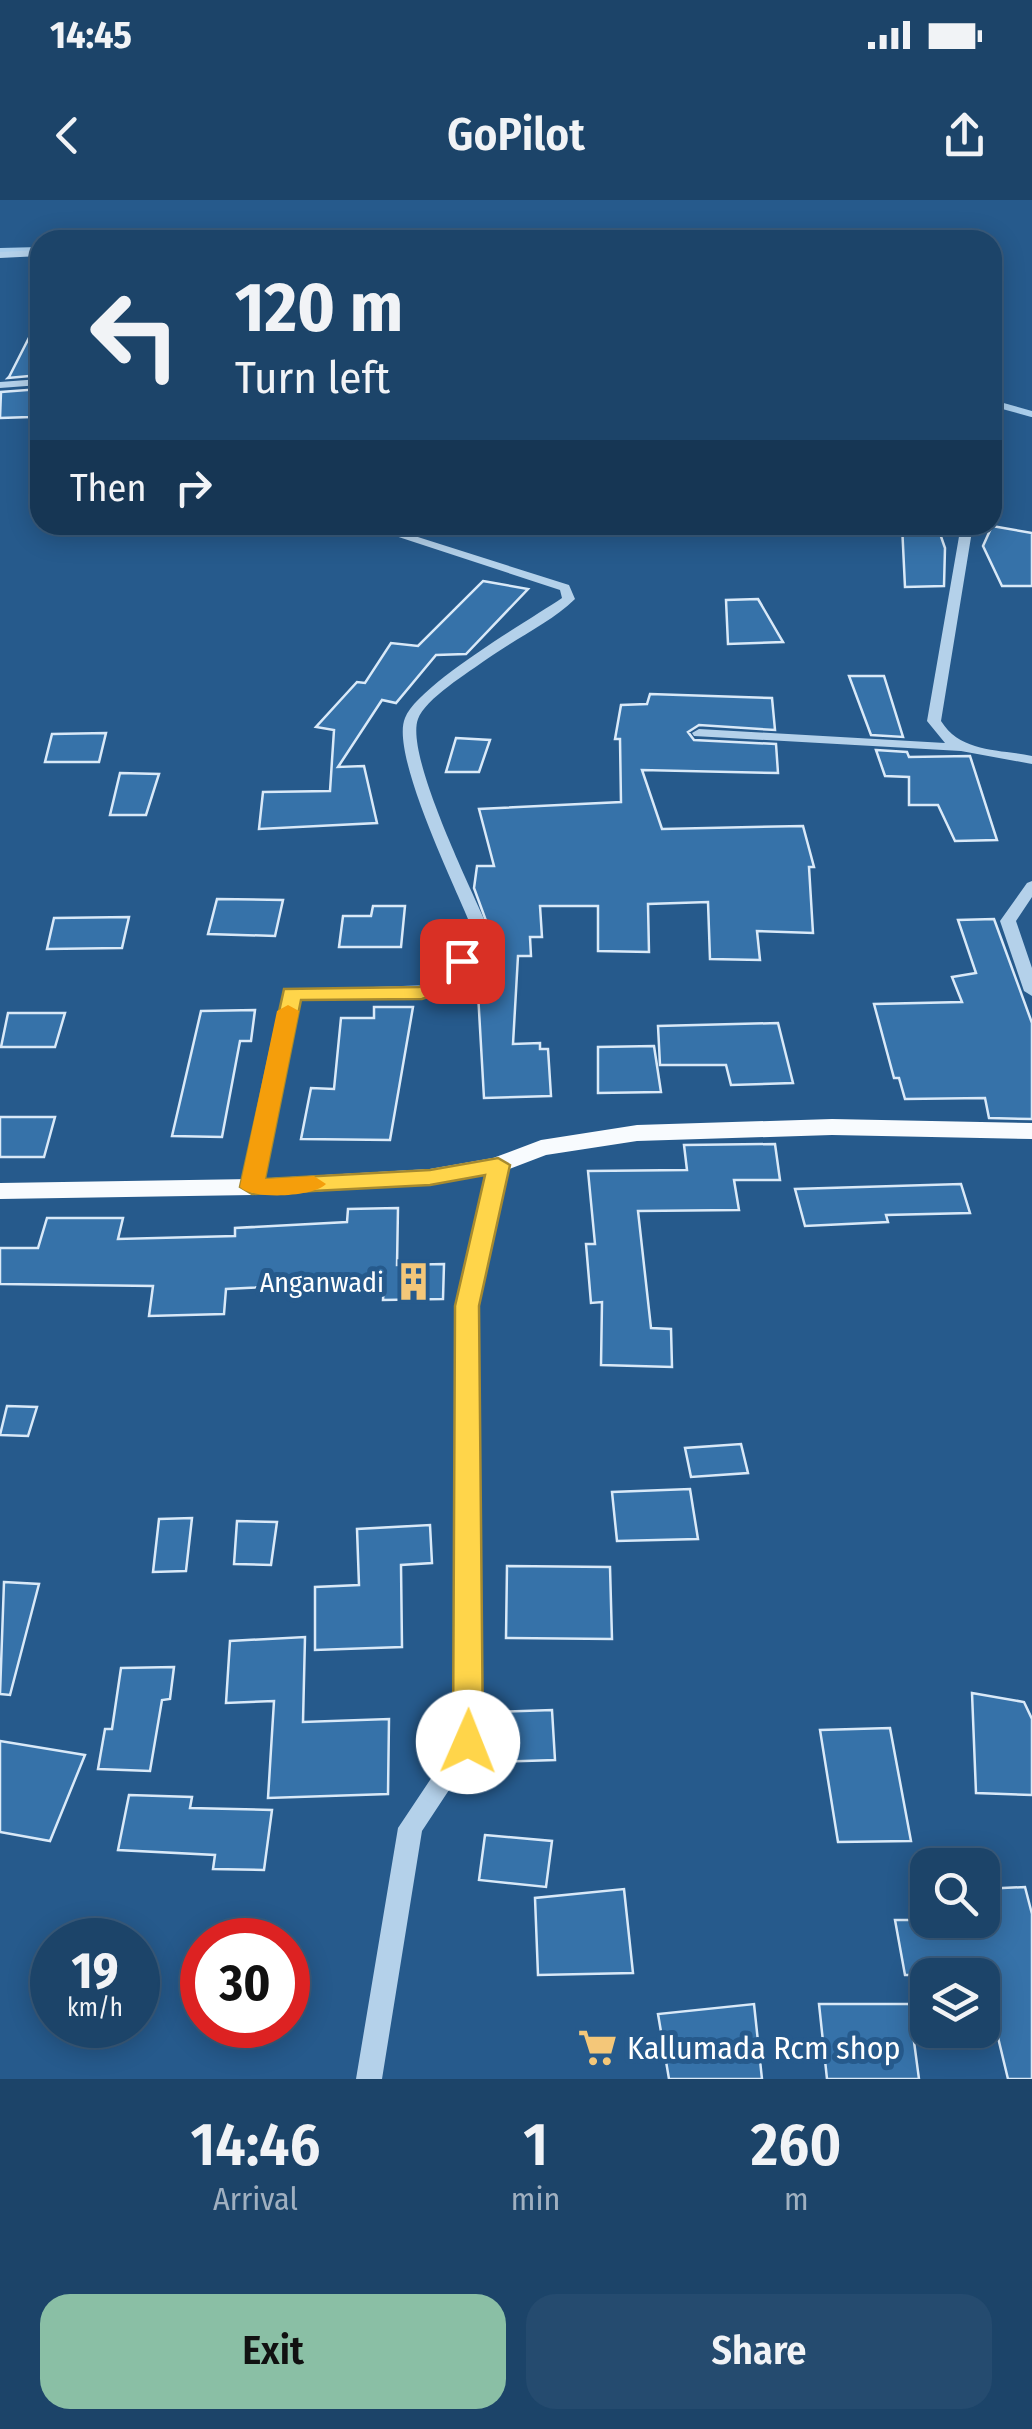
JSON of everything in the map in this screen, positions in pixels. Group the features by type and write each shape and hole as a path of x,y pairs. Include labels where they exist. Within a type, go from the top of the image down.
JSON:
{"main road":[{"path":"0,1191 252,1187 430,1178 498,1165 541,1148 636,1133 832,1127 1032,1132"}],"street":[{"path":"0,255 30,254"},
{"path":"0,385 30,383"},
{"path":"252,1187 292,994 436,990 480,938 477,920 409,750 410,720 435,692 569,599 565,588 399,535"},
{"path":"958,748 941,735 934,721 964,535"},
{"path":"699,734 958,748 1032,760"},
{"path":"1032,886 1008,920 1032,992"},
{"path":"369,2079 410,1828 468,1742 467,1306 498,1165"}],"building":[{"path":"30,336 30,376 9,377"},
{"path":"30,390 30,417 0,418 1,392"},
{"path":"1002,528 1032,533 1032,586 1002,586 983,546 988,535 1002,535"},
{"path":"902,535 940,535 945,548 944,586 905,587"},
{"path":"483,581 528,589 466,654 436,655 396,703 382,700 338,767 364,766 377,823 259,829 263,792 330,791 334,730 316,727 357,682 365,683 391,643 418,646"},
{"path":"758,599 783,642 728,644 726,600"},
{"path":"849,676 884,676 903,737 871,735"},
{"path":"650,694 772,698 775,730 699,725 688,732 694,740 776,744 778,773 642,770 662,829 803,826 814,867 809,867 813,933 757,931 760,960 710,959 708,902 648,904 649,952 598,951 598,906 540,906 542,937 530,937 531,956 518,956 513,1044 540,1043 540,1049 548,1049 551,1096 484,1098 478,993 482,951 492,937 474,888 477,866 494,866 479,809 621,802 620,739 615,739 621,705 647,704"},
{"path":"106,733 99,762 45,762 52,734"},
{"path":"456,738 490,740 479,772 446,772"},
{"path":"876,750 907,752 909,757 970,756 997,840 955,841 938,805 909,805 909,777 885,776"},
{"path":"120,773 159,774 146,815 110,815"},
{"path":"217,899 283,900 275,936 208,934"},
{"path":"373,906 405,906 401,947 339,947 343,916 371,916"},
{"path":"129,917 122,948 47,949 54,918"},
{"path":"994,919 1032,1023 1032,1119 989,1118 985,1098 905,1099 899,1078 894,1078 874,1004 962,1002 952,977 976,973 958,920"},
{"path":"374,1007 413,1007 390,1140 301,1139 311,1088 334,1089 341,1018 374,1018"},
{"path":"255,1010 251,1041 240,1041 222,1137 172,1136 201,1011"},
{"path":"8,1013 65,1013 55,1047 1,1047"},
{"path":"778,1023 793,1083 731,1085 726,1065 660,1065 658,1026"},
{"path":"654,1046 661,1092 598,1093 598,1047"},
{"path":"0,1117 55,1117 44,1157 0,1157"},
{"path":"775,1144 780,1180 734,1180 739,1210 638,1211 651,1328 671,1329 672,1367 601,1365 602,1302 591,1303 586,1244 595,1244 588,1171 687,1170 684,1145"},
{"path":"961,1184 970,1213 886,1215 888,1222 805,1226 795,1189"},
{"path":"398,1208 397,1265 444,1264 443,1299 383,1300 384,1281 226,1289 224,1314 149,1316 153,1286 0,1284 0,1248 38,1248 47,1218 123,1218 118,1239 235,1236 235,1228 347,1222 348,1209"},
{"path":"7,1406 37,1407 28,1436 0,1435"},
{"path":"741,1444 748,1473 691,1477 685,1448"},
{"path":"690,1489 698,1539 617,1541 612,1492"},
{"path":"192,1518 186,1571 153,1572 159,1519"},
{"path":"237,1521 277,1522 271,1565 234,1564"},
{"path":"430,1525 432,1563 401,1565 402,1647 315,1650 315,1587 359,1585 357,1529"},
{"path":"507,1566 610,1567 612,1639 506,1638"},
{"path":"4,1582 39,1584 10,1695 0,1694"},
{"path":"305,1637 303,1722 389,1719 388,1794 268,1798 274,1701 226,1703 230,1641"},
{"path":"174,1667 170,1699 162,1700 150,1771 98,1769 105,1729 112,1729 121,1668"},
{"path":"972,1693 1024,1702 1032,1719 1032,1795 976,1793"},
{"path":"552,1710 555,1760 491,1762 489,1712"},
{"path":"890,1728 911,1841 838,1842 820,1730"},
{"path":"0,1741 85,1755 50,1841 0,1832"},
{"path":"129,1795 192,1797 190,1808 272,1810 264,1870 213,1869 215,1855 118,1850"},
{"path":"485,1835 552,1841 546,1887 479,1880"},
{"path":"1025,1887 1032,1914 1032,2079 1008,2079 1000,2046 1000,1958 910,1958 910,1975 905,1975 895,1920 910,1920 910,1938 1000,1938 1000,1888"},
{"path":"624,1889 633,1973 538,1975 535,1898"},
{"path":"754,2004 762,2079 669,2079 658,2014"},
{"path":"819,2004 909,2004 910,2048 915,2048 919,2079 827,2079"}],"waterway":[{"path":"0,251 30,250"},
{"path":"1002,406 1032,414"}],"slow traffic":[{"path":"288,1011 252,1187 314,1184"}],"place":[{"name":"Anganwadi","path":"414,1282"},
{"name":"Kallumada Rcm shop","path":"597,2048"}],"route":[{"path":"462,961 444,984 422,993 292,994 252,1187 430,1178 498,1165 467,1306 471,1524 468,1742"}]}
